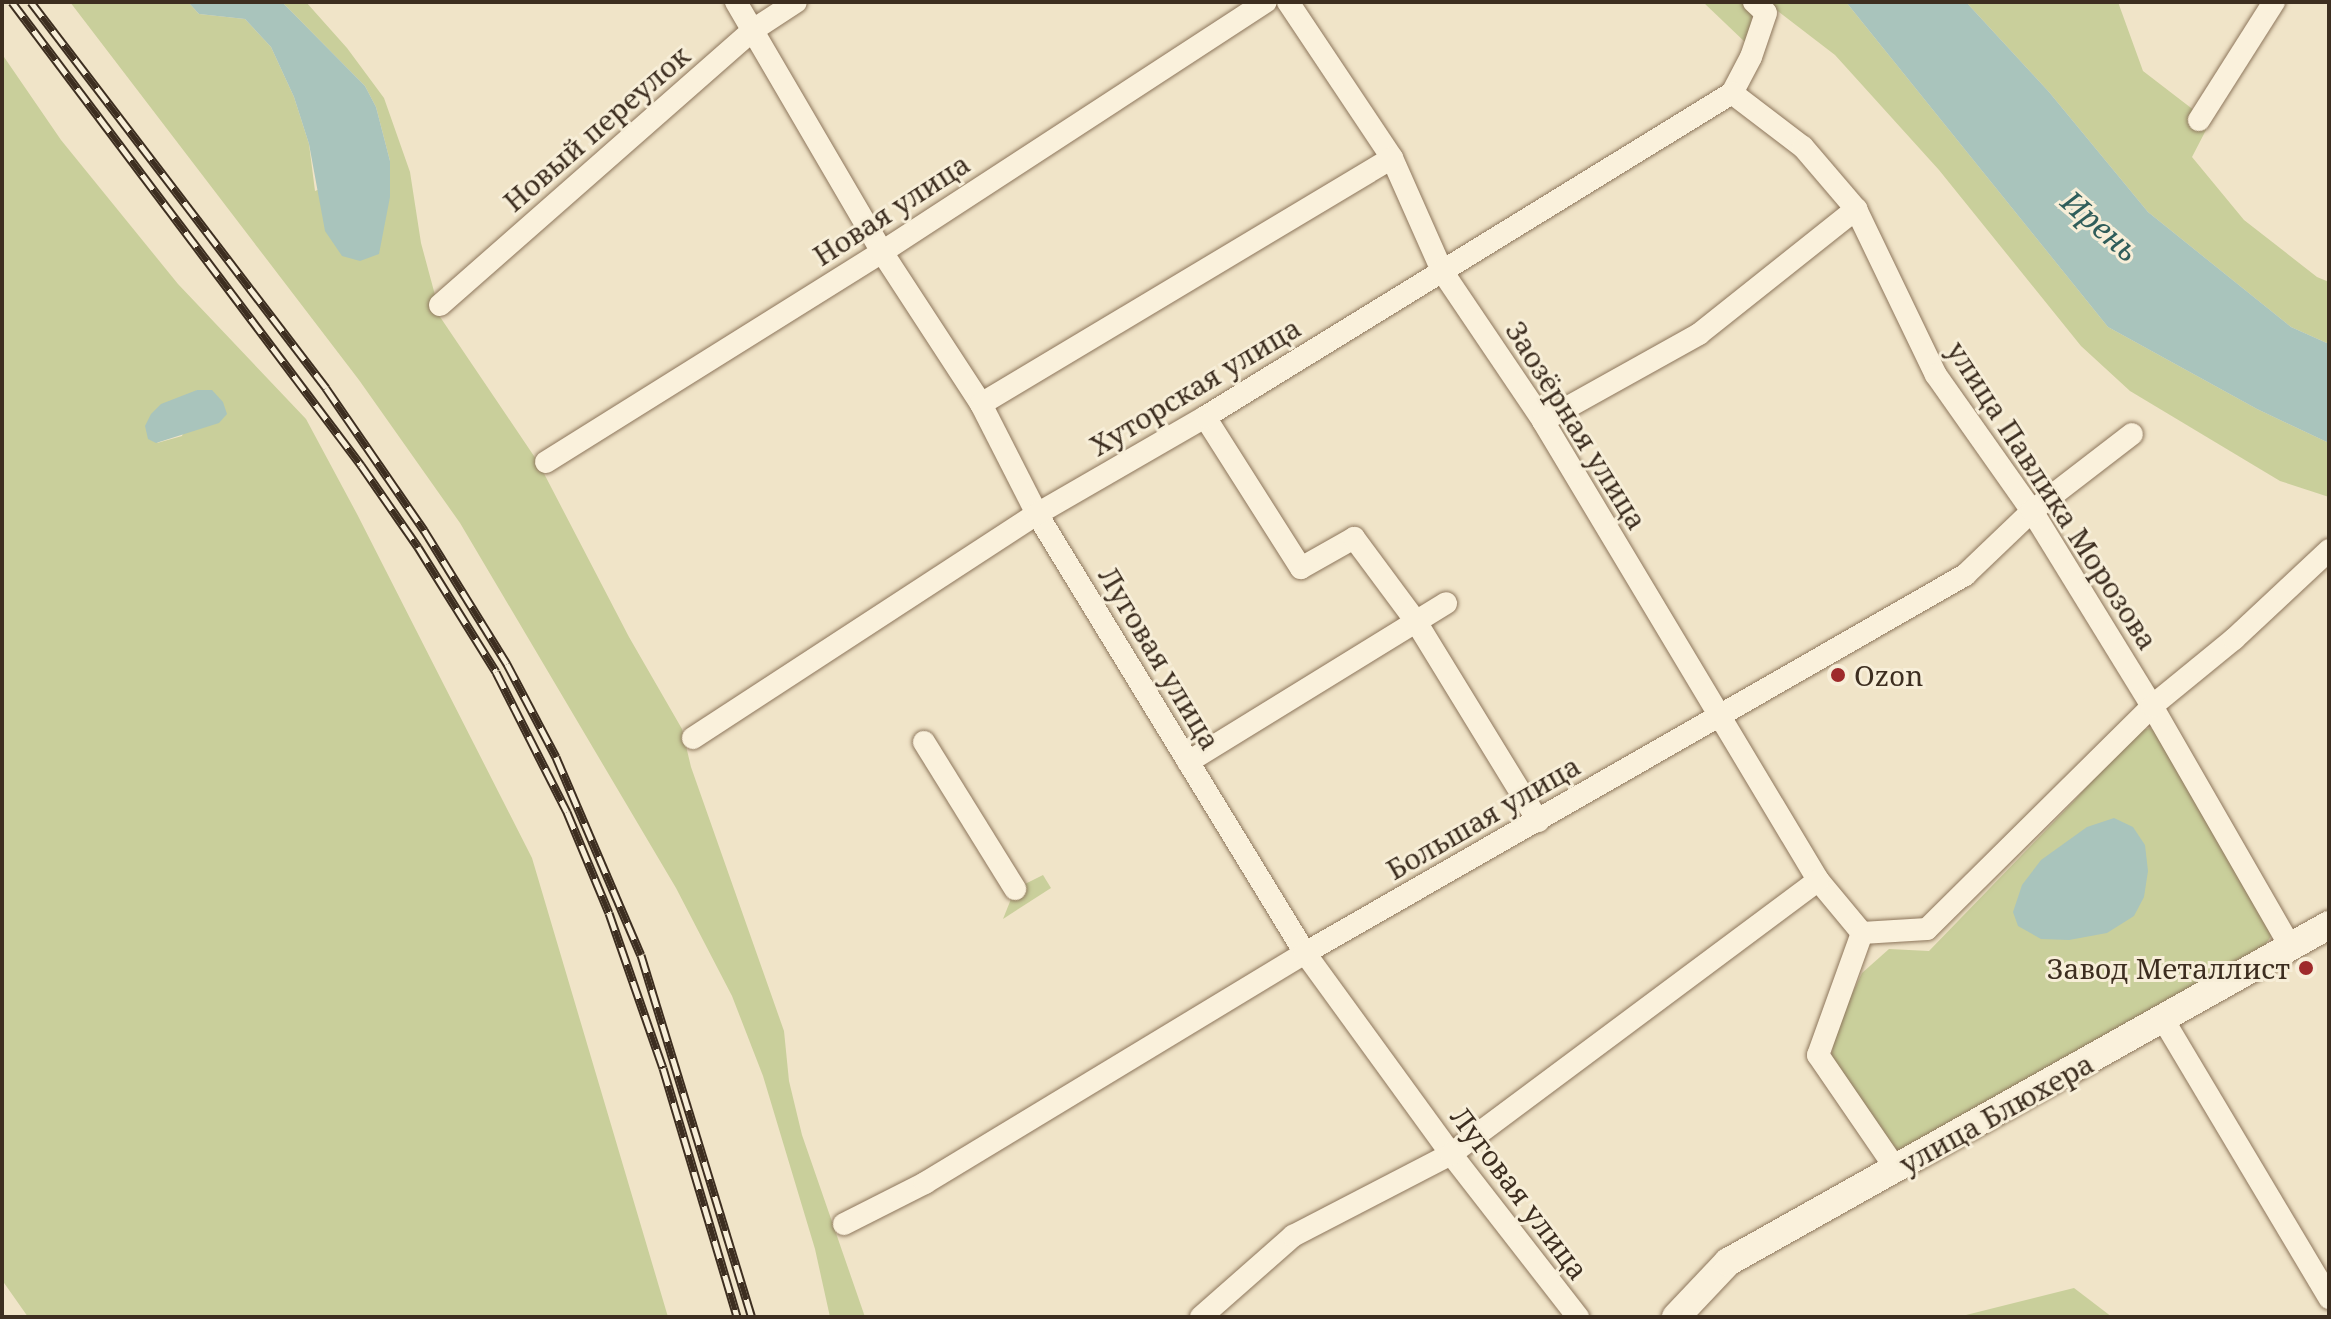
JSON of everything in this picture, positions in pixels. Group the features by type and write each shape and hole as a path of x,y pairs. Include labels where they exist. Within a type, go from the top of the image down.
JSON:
{"street":[{"name":"Луговая улица","path":"736,2 882,252 981,404 1037,514 1305,953 1451,1154 1578,1317"},
{"name":"Новый переулок","path":"440,305 753,30 796,2"},
{"name":"Новая улица","path":"546,462 882,252 1266,2"},
{"name":"Заозёрная улица","path":"1288,2 1392,158 1442,271 1543,421 1818,880 1862,933"},
{"path":"2199,120 2274,2"},
{"path":"1732,93 1751,57 1760,7"},
{"name":"улица Павлика Морозова","path":"1732,93 1803,147 1856,209 1936,375 2032,511 2152,706 2291,948"},
{"name":"Хуторская улица","path":"693,738 1037,514 1205,417 1732,93"},
{"path":"981,404 1392,158"},
{"path":"1543,421 1699,334 1856,209"},
{"path":"1205,417 1301,568 1354,538 1415,620 1538,821"},
{"name":"Большая улица","path":"844,1224 945,1171 1305,953 1965,575 2032,511 2132,434"},
{"path":"1896,1169 1818,1055 1862,933 1927,929 2152,706 2234,639 2329,550"},
{"path":"1188,762 1446,603"},
{"path":"924,742 1015,889"},
{"path":"1201,1317 1293,1236 1451,1154 1818,880"},
{"name":"улица Блюхера","path":"1676,1317 1728,1262 2329,925"},
{"path":"2163,1019 2329,1298"}],"green space":[{"path":"70,2 188,2 199,14 245,19 271,47 294,97 309,144 315,191 390,161 376,107 365,86 282,2 306,2 347,48 384,98 410,172 421,243 435,295 432,305 538,462 629,637 682,729 691,767 784,1031 789,1081 802,1135 865,1317 830,1317 815,1249 763,1076 732,996 676,888 460,523 359,380"},
{"path":"1703,2 1749,2 1754,6 1747,44"},
{"path":"1766,2 1846,2 2108,327 2257,409 2329,443 2329,497 2280,481 2130,391 2081,346 1939,170 1835,55"},
{"path":"1966,2 2118,2 2143,71 2195,111 2192,122 2206,130 2192,157 2244,220 2317,277 2329,282 2329,344 2291,327 2148,212 2049,92"},
{"path":"2,54 61,140 178,284 306,419 357,514 532,858 668,1317 28,1317 2,1280","holes":["197,390 182,436 157,443"]},
{"path":"2150,728 2157,733 2272,935 2262,949 1899,1152 1866,1114 1831,1061 1835,1030 1862,973 1889,949 1929,951 2075,800 2134,732"},
{"path":"1043,875 1051,888 1003,919 1015,889"},
{"path":"2074,1288 2112,1317 1958,1317"}],"water":[{"path":"188,2 282,2 365,86 376,107 390,161 390,197 379,254 360,261 342,256 325,231 309,144 294,97 271,47 245,19 199,14"},
{"name":"Ирень","path":"1846,2 1966,2 2049,92 2148,212 2291,327 2329,344 2329,443 2257,409 2108,327"},
{"path":"197,390 212,390 223,402 227,414 219,423 156,443 148,439 145,426 161,404"},
{"path":"2114,818 2133,827 2145,845 2148,871 2144,897 2134,916 2107,933 2069,940 2041,939 2018,926 2013,912 2022,885 2041,860 2087,827"}],"railway":[{"path":"12,2 361,465 418,547 496,672 567,812 609,913 663,1068 737,1317"},
{"path":"31,2 326,388 424,530 507,664 556,757 641,955 752,1317"}],"place":[{"name":"Ozon","path":"1838,675"},
{"name":"Завод Металлист","path":"2306,968"}]}
